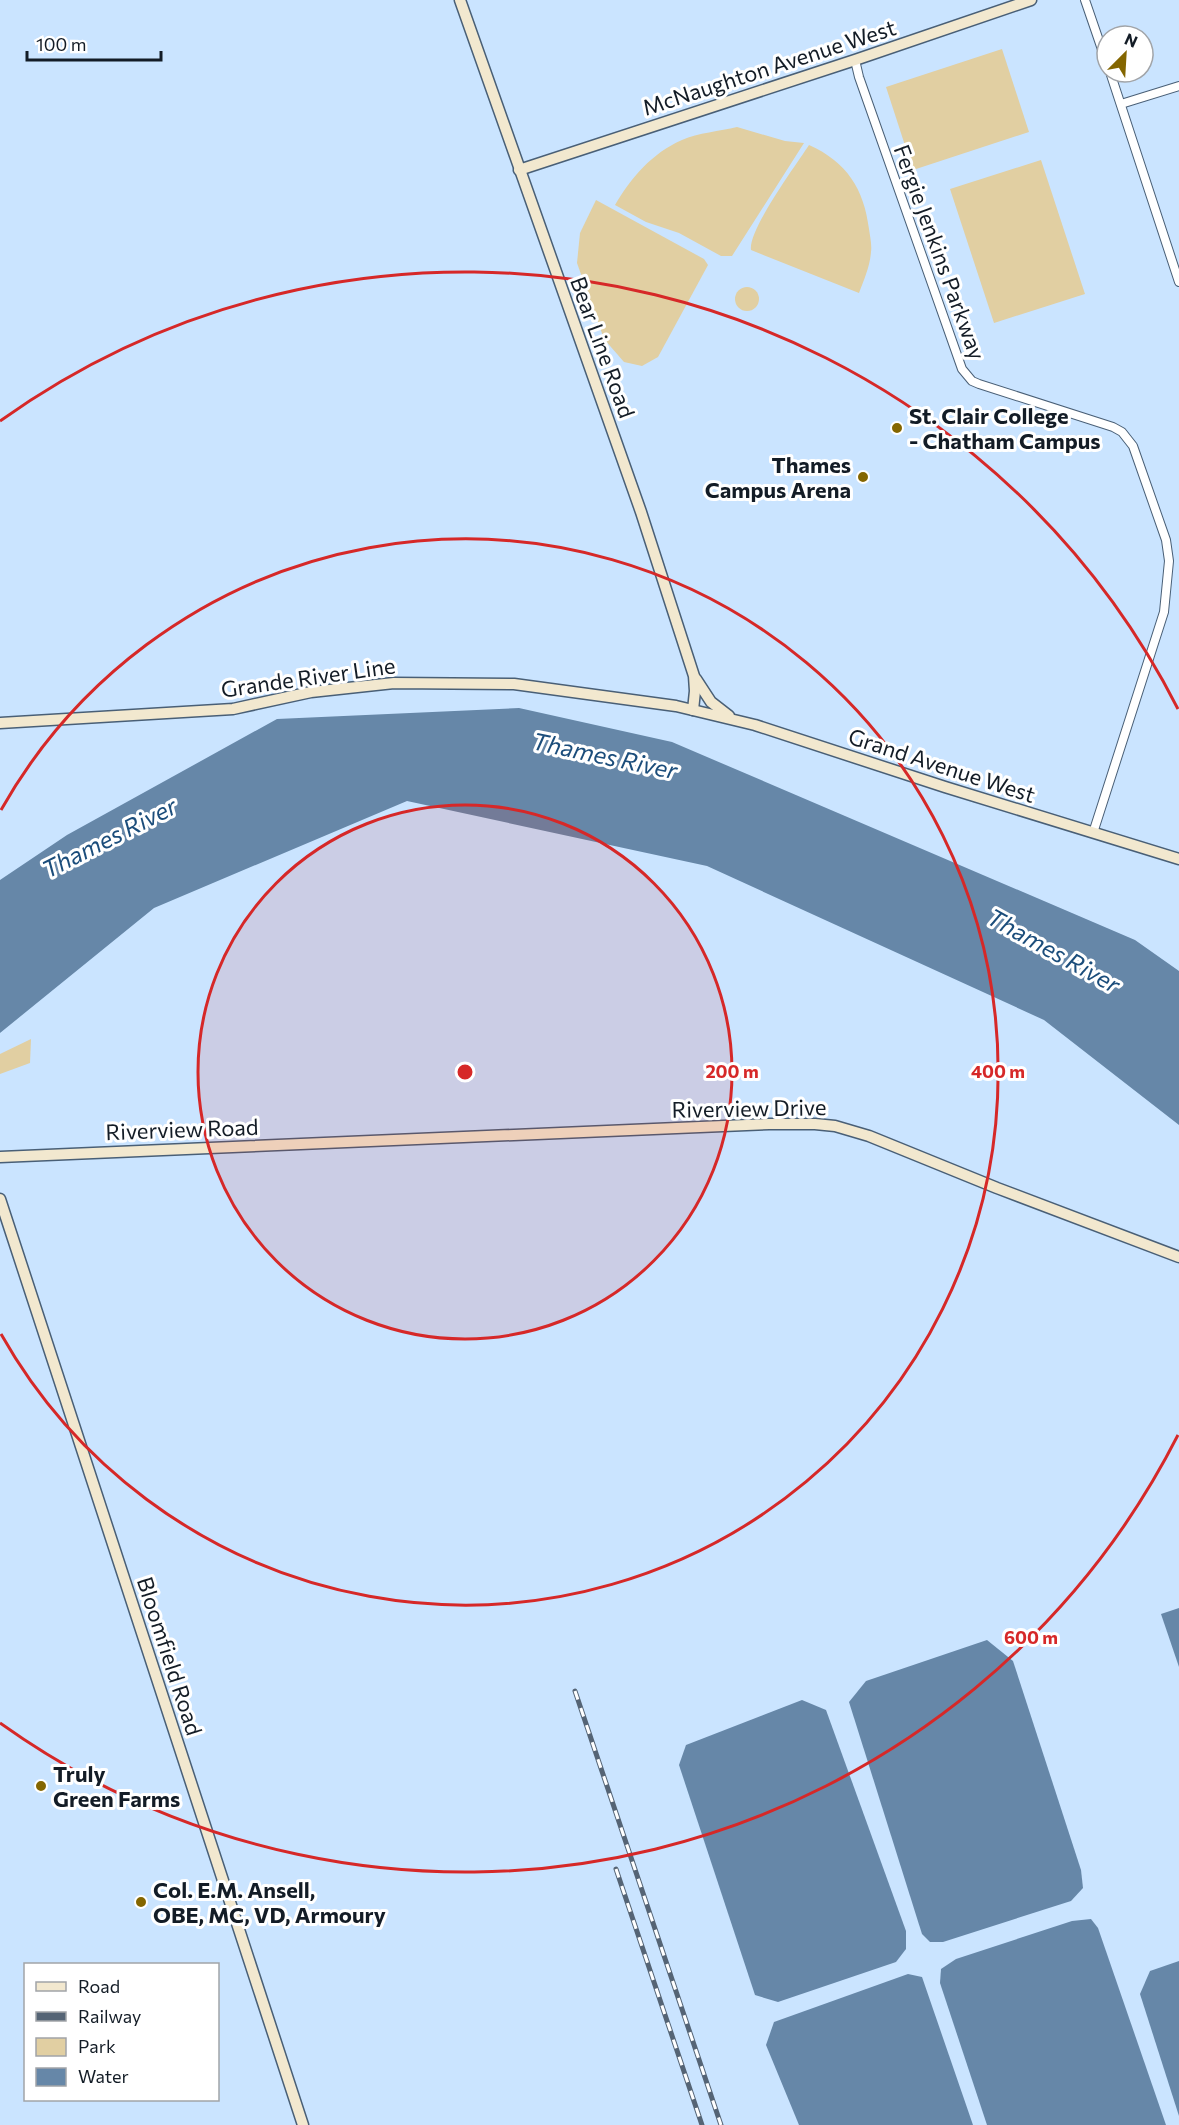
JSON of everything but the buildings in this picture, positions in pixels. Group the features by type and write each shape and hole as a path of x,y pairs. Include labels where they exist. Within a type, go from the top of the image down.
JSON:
{"main road":[{"name":"Bear Line Road","path":"460,0 641,512 694,676 693,710"},
{"name":"McNaughton Avenue West","path":"519,170 1031,0"},
{"path":"694,676 717,709 743,722"},
{"name":"Grande River Line","path":"0,723 233,709 311,692 394,683 514,684 693,710"},
{"name":"Grand Avenue West","path":"693,710 743,722 1179,859"},
{"name":"Riverview Drive","path":"366,1141 779,1123 835,1126 869,1136 997,1188 1179,1257"},
{"name":"Riverview Road","path":"0,1157 366,1141"},
{"name":"Bloomfield Road","path":"0,1199 303,2125"}],"street":[{"path":"1085,0 1095,29"},
{"name":"Fergie Jenkins Parkway","path":"855,60 962,369 972,381 979,384 1113,427 1122,432 1133,446 1166,540 1169,561 1165,609 1094,833"},
{"path":"1114,84 1179,282"},
{"path":"1121,104 1179,86"}],"green space":[{"path":"1002,49 1029,132 913,170 886,87"},
{"path":"737,127 785,141 804,143 732,256 721,256 679,233 646,222 615,205 643,167 671,145 695,136"},
{"path":"809,145 834,160 843,169 858,189 863,201 871,249 868,268 859,293 751,250 752,241 765,213"},
{"path":"1041,160 1085,294 994,323 950,189"},
{"path":"596,200 704,259 708,265 658,357 642,366 624,362 604,339 577,263 580,233"},
{"path":"747,287 755,291 759,299 755,307 747,311 739,307 735,299 739,291"},
{"path":"31,1039 30,1063 0,1074 0,1054"}],"water":[{"name":"Thames River","path":"519,708 672,742 1135,940 1179,971 1179,1125 1044,1020 707,866 407,801 154,908 0,1033 0,880 67,835 277,719"},
{"path":"1179,1608 1179,1667 1161,1614"},
{"path":"987,1640 1013,1661 1081,1870 1083,1888 1071,1901 943,1942 930,1942 922,1934 849,1702 866,1681"},
{"path":"802,1700 826,1710 906,1931 906,1949 896,1962 778,2002 755,1995 679,1765 686,1745"},
{"path":"1091,1919 1098,1928 1166,2125 987,2125 940,1983 941,1969 956,1959 1072,1921"},
{"path":"1179,1961 1179,2116 1140,1994 1150,1971"},
{"path":"908,1974 922,1977 973,2125 799,2125 766,2045 774,2022"}],"railway":[{"path":"575,1691 721,2125"},
{"path":"616,1869 702,2125"}],"place":[{"name":"St. Clair College - Chatham Campus","path":"897,428"},
{"name":"Thames Campus Arena","path":"863,477"},
{"name":"Truly Green Farms","path":"41,1786"},
{"name":"Col. E.M. Ansell, OBE, MC, VD, Armoury","path":"141,1902"}]}
